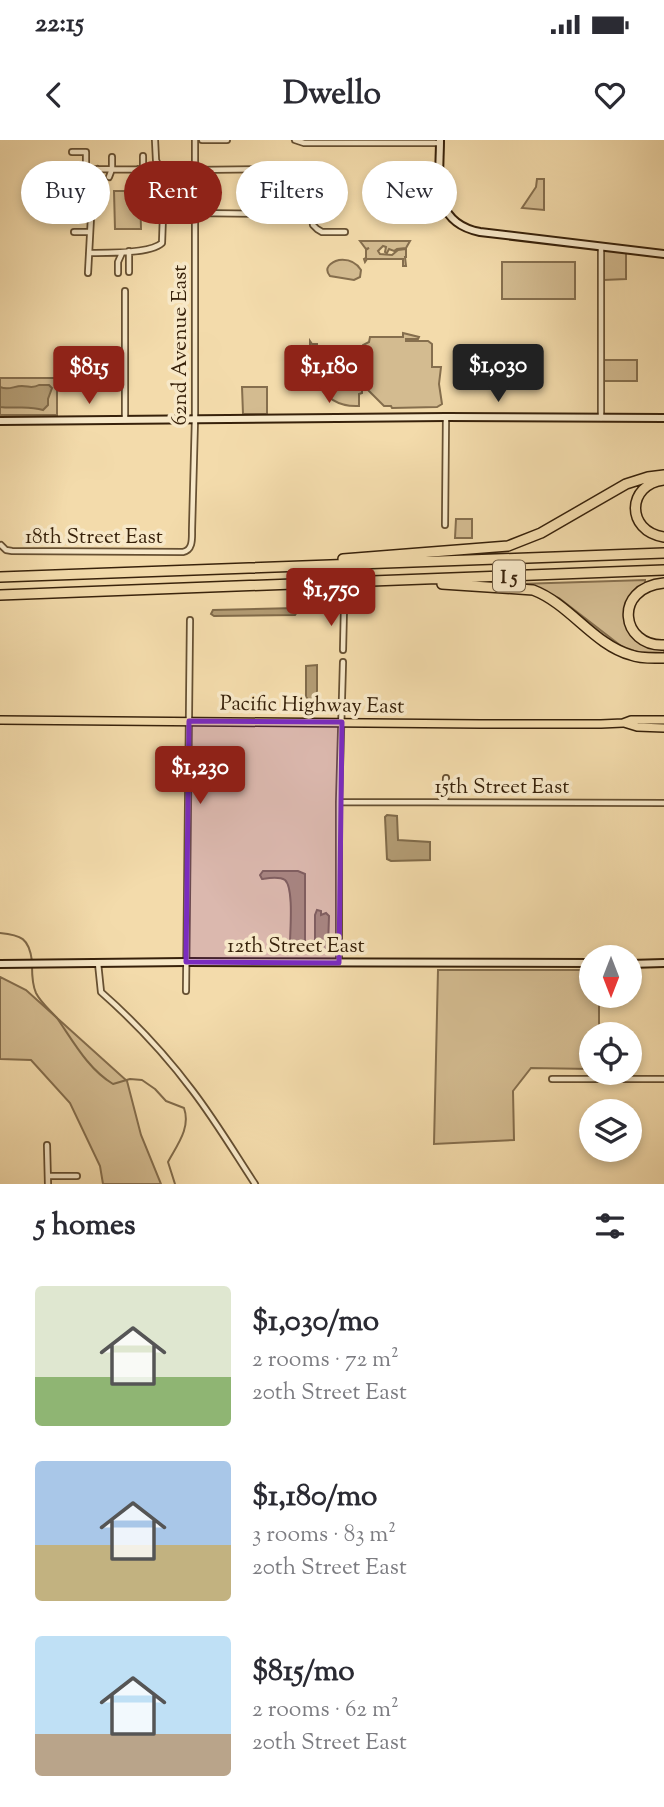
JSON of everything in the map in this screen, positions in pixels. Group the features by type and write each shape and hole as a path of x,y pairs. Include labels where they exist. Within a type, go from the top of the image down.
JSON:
{"highway":[{"path":"299,566 335,559 508,546 541,533 626,484 648,477 664,478"},
{"path":"664,478 644,489 638,498 636,509 638,520 644,529 664,537"},
{"name":"I 5","path":"0,577 664,553"},
{"name":"I 5","path":"0,595 664,570"},
{"path":"354,581 533,590 563,608 621,652 636,657 664,658"},
{"path":"664,583 646,586 638,592 630,604 629,617 632,628 642,640 664,645"}],"main road":[{"name":"Pacific Highway East","path":"0,720 624,723 637,727 663,722"}],"street":[{"path":"155,140 156,161"},
{"name":"62nd Avenue East","path":"195,140 195,161"},
{"path":"202,140 227,140"},
{"path":"295,140 304,143 440,141 442,199 447,214 466,228 480,232 664,254"},
{"path":"72,152 86,152 86,161"},
{"path":"142,161 143,156"},
{"path":"110,174 113,157"},
{"path":"112,169 124,169"},
{"path":"88,273 90,224"},
{"path":"89,253 122,253 158,247 162,243 163,224"},
{"name":"62nd Avenue East","path":"188,550 192,530 195,419 195,224"},
{"path":"313,224 320,231 345,232"},
{"path":"74,232 90,232"},
{"path":"601,247 601,418"},
{"path":"129,251 129,272"},
{"path":"118,272 122,253"},
{"path":"125,290 125,420"},
{"path":"446,417 446,525"},
{"path":"0,421 664,418"},
{"name":"18th Street East","path":"2,545 6,551 188,550"},
{"path":"343,650 344,607"},
{"path":"186,991 190,620"},
{"path":"339,963 339,802 343,662"},
{"path":"445,802 446,778"},
{"name":"15th Street East","path":"339,802 664,803"},
{"path":"98,963 101,992 142,1031 180,1074 216,1123 255,1184"},
{"name":"12th Street East","path":"0,964 579,963"},
{"path":"642,964 664,963"},
{"path":"552,1079 664,1079"},
{"path":"47,1145 48,1184"},
{"path":"48,1176 77,1176"}],"highlighted area":[{"path":"189,721 342,722 339,963 186,962"}],"shaded area":[{"path":"537,179 544,179 544,210 522,208 536,187"},
{"path":"114,191 124,191 124,224 141,224 141,229 115,229"},
{"path":"360,241 410,241 406,248 397,249 394,251 389,249 387,253 386,247 383,246 378,251 380,254 392,255 398,250 406,249 406,266 403,266 403,259 367,259 365,262 366,250 369,248 366,249"},
{"path":"604,249 626,253 626,279 604,280"},
{"path":"339,260 357,265 361,270 360,277 354,280 330,276 327,270 329,266"},
{"path":"502,262 575,262 575,299 502,299"},
{"path":"403,333 419,337 406,341 428,341 432,344 432,367 441,367 439,384 442,404 437,407 384,406 365,387 365,362 359,355 363,351 363,345 369,342 370,337 403,337"},
{"path":"310,341 317,344 317,350 354,350 353,357 340,360 356,360 359,364 362,393 359,394 359,406 334,400 316,381 310,382"},
{"path":"604,360 637,360 637,381 604,381"},
{"path":"0,378 57,378 57,415 0,415"},
{"path":"49,385 52,388 48,405 43,410 0,407 0,387"},
{"path":"242,387 267,387 267,414 243,414"},
{"path":"456,519 472,519 472,538 455,538"},
{"path":"645,580 631,596 634,638 648,647 664,649 664,653 625,649 559,598 519,584"},
{"path":"296,608 295,615 211,614 213,610"},
{"path":"317,665 317,702 311,703 306,697 306,666"},
{"path":"387,815 397,816 398,840 430,842 430,860 387,859"},
{"path":"263,871 298,871 305,874 303,946 292,947 290,944 291,900 288,885 280,878 262,879 260,875"},
{"path":"317,910 321,911 321,915 326,913 329,916 328,947 320,953 315,947"},
{"path":"438,970 579,970 579,1008 599,1008 599,1022 579,1022 579,1069 531,1068 513,1091 514,1140 434,1144"},
{"path":"0,977 26,990 127,1081 141,1135 161,1184 103,1184 100,1166 70,1103 31,1060 0,1059"}],"waterway":[{"path":"0,933 23,939 29,947 32,961"},
{"path":"32,966 33,983 38,997 96,1071 113,1084 130,1079 142,1080 166,1101 184,1108 184,1129 168,1162 175,1184"}]}
